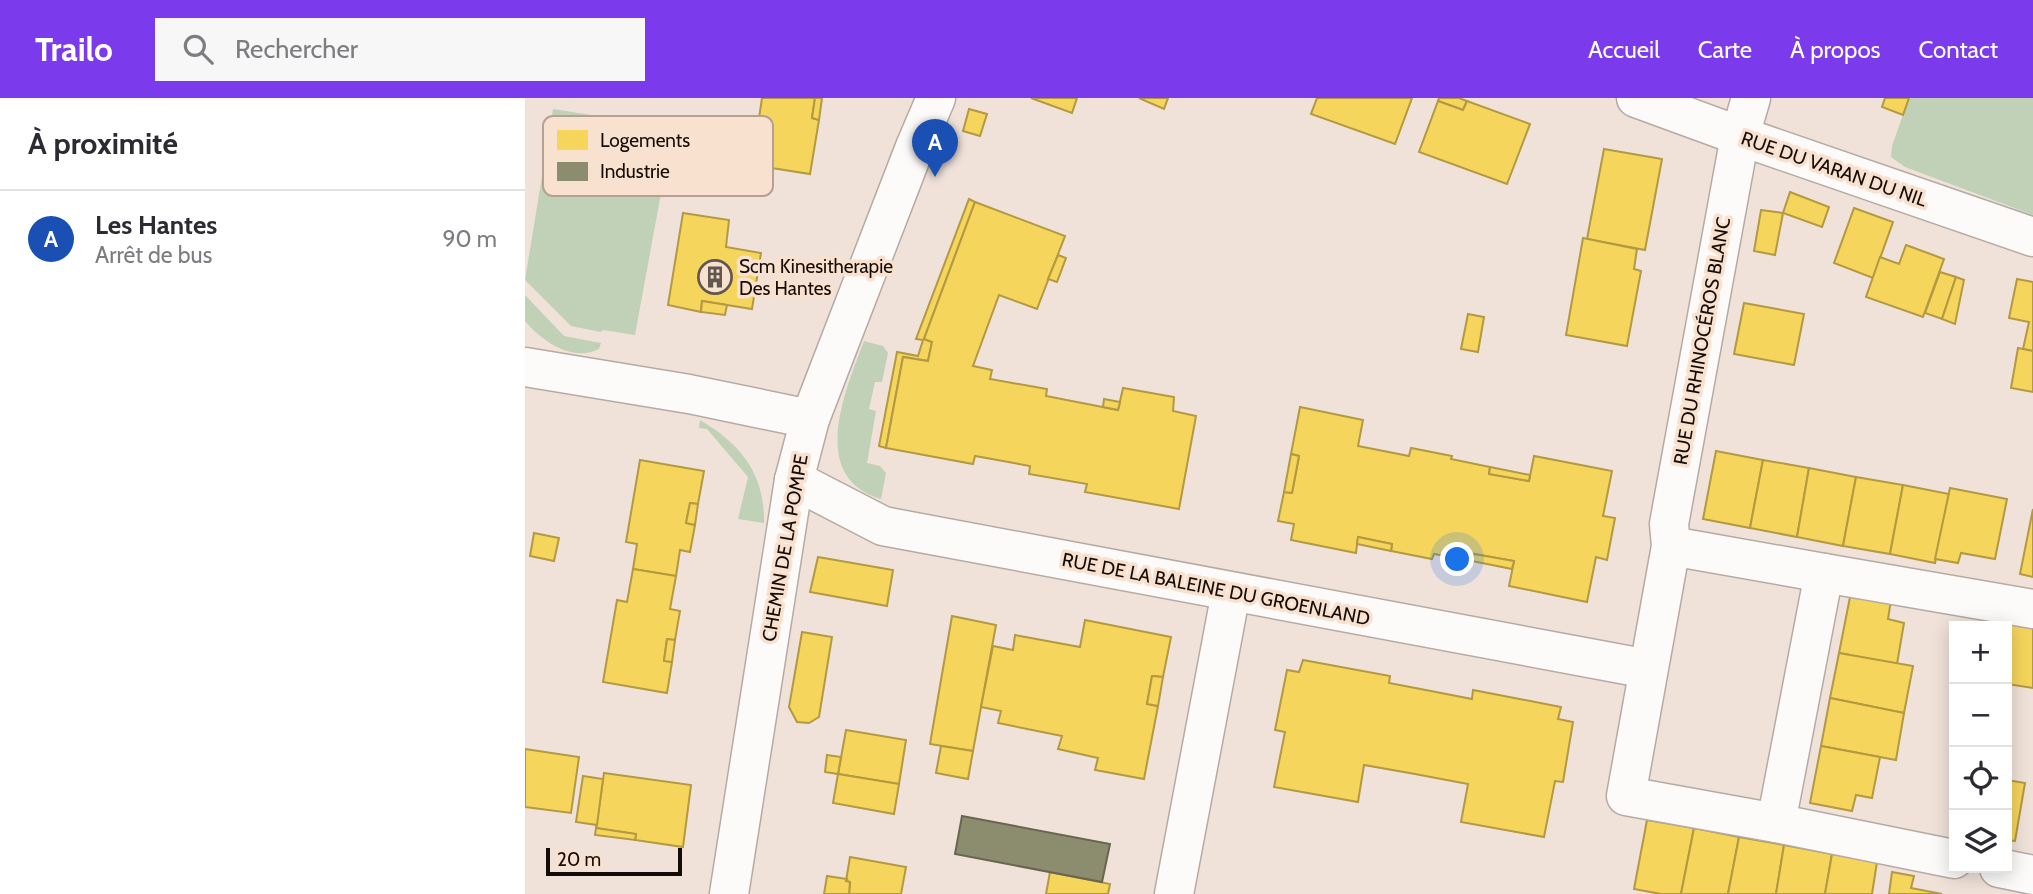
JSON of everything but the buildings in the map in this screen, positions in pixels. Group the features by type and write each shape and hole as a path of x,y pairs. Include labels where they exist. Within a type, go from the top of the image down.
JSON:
{"street":[{"name":"CHEMIN DE LA POMPE","path":"729,894 794,480 810,419 936,98"},
{"name":"RUE DU VARAN DU NIL","path":"1636,98 2033,237"},
{"name":"RUE DU RHINOCÉROS BLANC","path":"1751,98 1739,136 1669,524 1671,546 1626,796 1776,823"},
{"path":"525,367 689,394 810,419"},
{"name":"RUE DE LA BALEINE DU GROENLAND","path":"794,480 883,526 1648,669"},
{"path":"1671,546 2033,609"},
{"path":"1824,573 1776,823 1949,858"},
{"path":"1174,894 1231,592"},
{"path":"2012,870 2033,874"}],"green space":[{"path":"1909,98 2033,98 2033,215 1905,167 1891,157 1892,146"},
{"path":"553,109 597,116 552,116"},
{"path":"543,170 543,196 661,196 635,335 571,326 525,280"},
{"path":"525,295 564,336 601,343 599,349 579,353 549,343 525,321"},
{"path":"864,341 883,346 888,353 882,382 875,382 869,409 876,411 867,463 880,466 886,473 881,499 858,488 845,472 838,452 842,406"},
{"path":"700,420 727,439 748,462 760,490 764,523 738,519 748,477 707,429 699,428"}],"place":[{"name":"Les Hantes","path":"935,177"},
{"name":"Scm Kinesitherapie Des Hantes","path":"715,277"}]}
